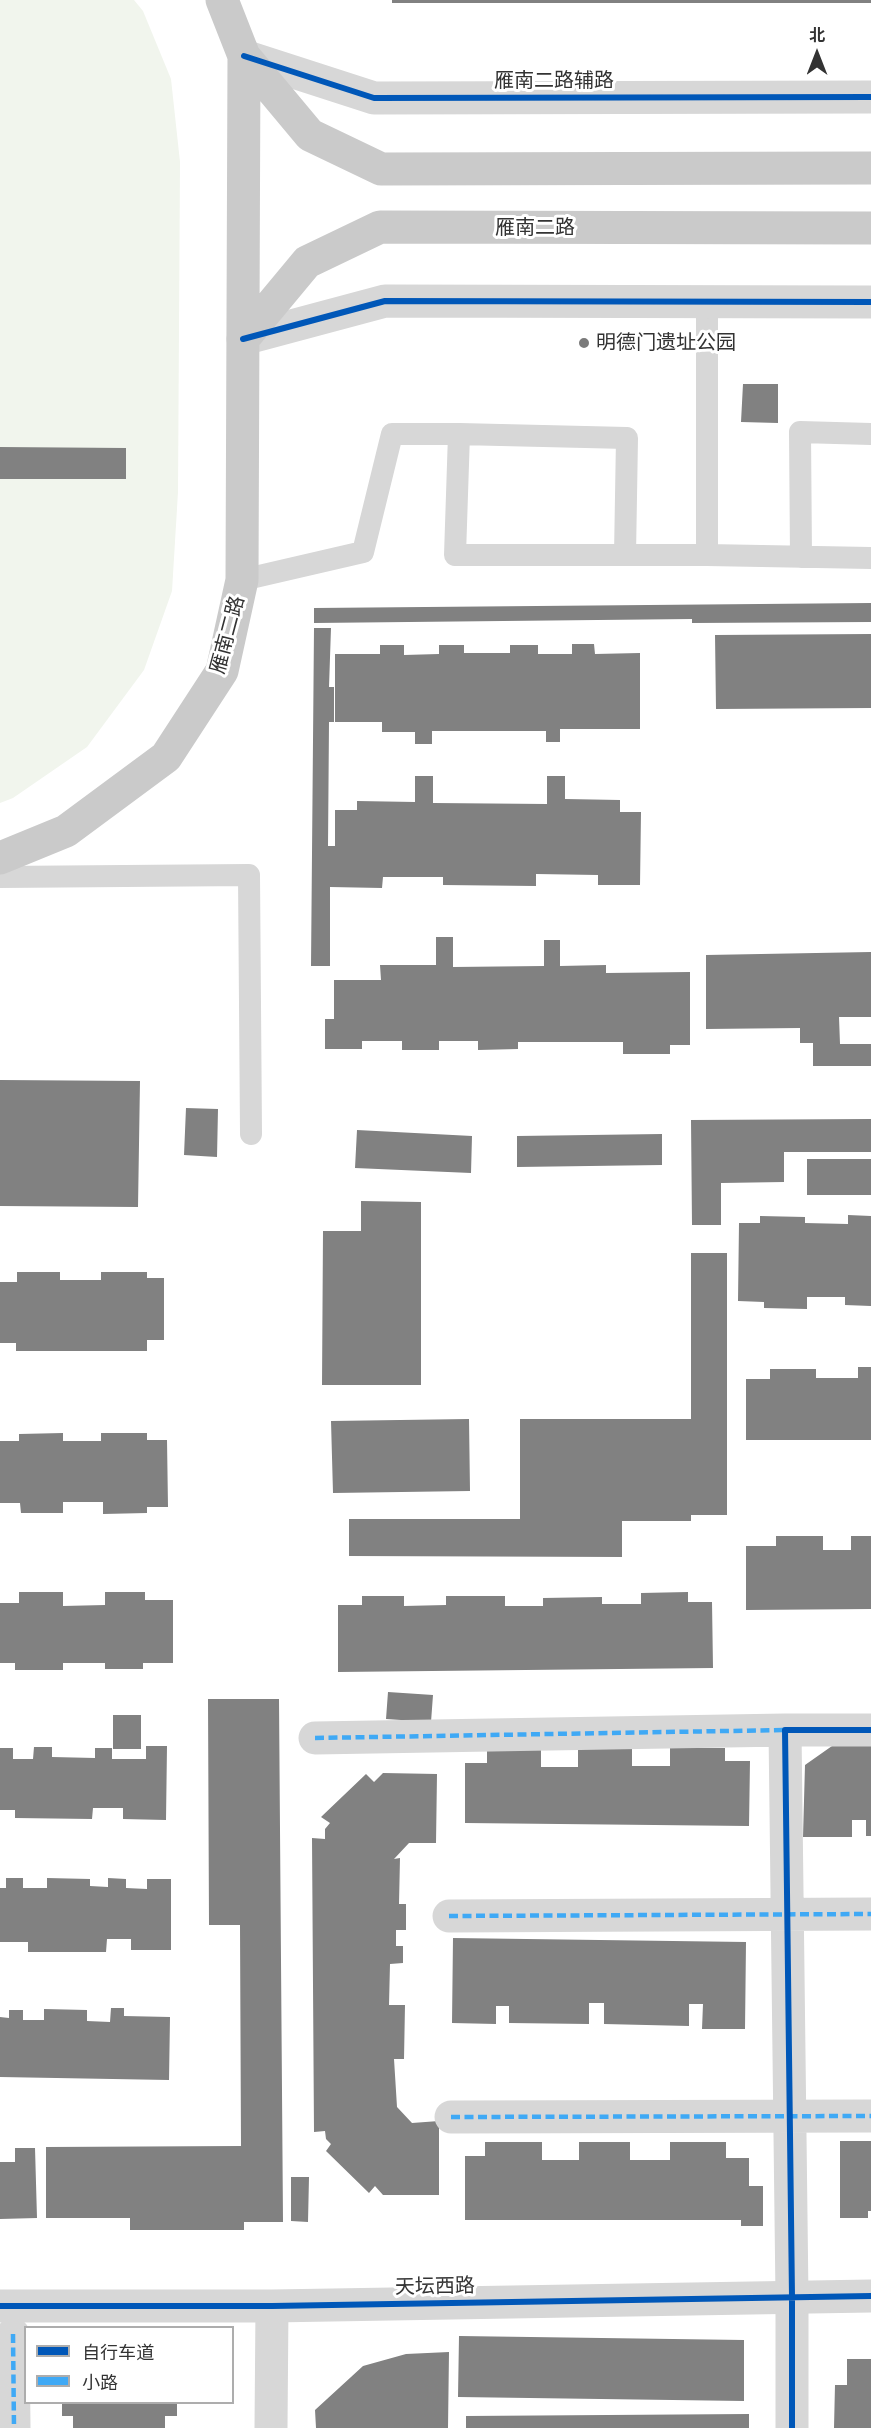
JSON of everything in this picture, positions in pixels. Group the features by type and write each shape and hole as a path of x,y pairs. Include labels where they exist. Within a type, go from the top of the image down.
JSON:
{"main road":[{"name":"雁南二路","path":"222,0 244,56 310,135 381,169 871,168"},
{"name":"雁南二路","path":"0,858 66,831 166,757 222,671 242,580 244,56"},
{"name":"雁南二路","path":"243,339 307,262 380,227 871,228"}],"street":[{"name":"雁南二路辅路","path":"244,56 375,98 871,97"},
{"path":"243,339 385,301 871,302"},
{"path":"784,1730 792,2428"},
{"path":"315,1738 871,1730"},
{"path":"449,1916 871,1914"},
{"path":"451,2117 871,2116"},
{"name":"天坛西路","path":"7,2320 272,2306 871,2296"},
{"path":"271,2428 272,2306"},
{"path":"7,2320 14,2428"}],"lane":[{"path":"707,302 707,555"},
{"path":"801,557 800,432 871,434"},
{"path":"242,580 363,552 392,434 627,438 625,555"},
{"path":"459,434 455,555 707,555 871,558"},
{"path":"0,877 249,875 251,1134"}],"shaded area":[{"path":"0,0 134,0 143,11 171,79 180,162 178,492 172,591 144,670 87,747 13,798 0,803"}],"building":[{"path":"392,0 871,0 871,3 392,3"},
{"path":"743,384 778,384 778,423 741,422"},
{"path":"0,447 126,448 126,479 0,479"},
{"path":"871,603 871,622 692,623 692,619 314,623 314,608"},
{"path":"314,628 331,628 329,687 334,687 334,722 329,722 328,846 335,846 335,810 357,810 357,801 415,802 415,776 433,776 433,803 547,804 547,776 565,776 565,799 620,800 620,812 641,812 640,885 598,885 598,875 536,874 536,886 443,885 443,877 383,877 382,888 330,887 330,966 311,966"},
{"path":"871,634 871,708 716,709 715,635"},
{"path":"572,644 594,644 595,654 640,653 640,729 560,729 560,742 546,742 546,731 432,731 432,744 415,744 415,732 382,732 382,722 335,722 335,654 380,654 380,645 404,645 404,655 439,654 439,645 464,645 464,653 510,653 510,645 538,645 538,654 572,654"},
{"path":"436,937 453,937 453,967 544,966 544,940 560,940 560,966 606,965 606,973 690,972 690,1045 670,1045 670,1054 623,1054 623,1042 518,1042 518,1049 478,1050 478,1041 439,1041 439,1050 402,1050 402,1041 362,1041 362,1049 325,1049 325,1019 334,1019 334,980 381,980 380,965 436,965"},
{"path":"871,952 871,1017 839,1017 840,1044 871,1044 871,1066 813,1066 813,1043 800,1043 800,1028 706,1029 706,955"},
{"path":"0,1080 140,1081 138,1207 0,1206"},
{"path":"186,1108 218,1109 217,1157 184,1155"},
{"path":"871,1119 871,1152 784,1152 784,1182 721,1183 721,1225 692,1225 691,1120"},
{"path":"357,1130 472,1136 471,1173 355,1168"},
{"path":"662,1134 662,1165 517,1167 517,1136"},
{"path":"807,1159 871,1159 871,1195 807,1195"},
{"path":"361,1201 421,1202 421,1385 322,1385 323,1231 361,1231"},
{"path":"848,1215 871,1216 871,1306 845,1305 845,1297 807,1297 807,1309 764,1308 764,1302 738,1301 739,1223 760,1223 760,1216 805,1217 805,1223 848,1224"},
{"path":"691,1253 727,1253 727,1515 691,1515 691,1521 622,1521 622,1557 349,1556 349,1519 520,1519 520,1419 691,1419"},
{"path":"17,1272 60,1272 60,1280 101,1280 101,1272 147,1272 147,1278 164,1278 164,1340 147,1340 147,1351 16,1351 16,1343 0,1343 0,1282 17,1282"},
{"path":"858,1367 871,1367 871,1440 746,1440 746,1379 770,1379 770,1369 816,1369 816,1378 858,1378"},
{"path":"469,1419 470,1491 333,1493 331,1421"},
{"path":"63,1433 63,1441 101,1441 101,1433 147,1433 147,1440 167,1440 168,1507 147,1507 147,1513 103,1514 103,1502 63,1502 63,1513 21,1513 20,1503 0,1503 0,1441 19,1441 19,1434"},
{"path":"776,1536 823,1536 823,1550 851,1550 851,1536 871,1536 871,1609 746,1610 746,1546 776,1546"},
{"path":"19,1592 63,1592 63,1606 105,1605 105,1592 145,1592 145,1600 173,1600 173,1663 143,1663 143,1669 105,1669 105,1663 63,1663 63,1670 15,1670 15,1663 0,1663 0,1603 19,1603"},
{"path":"688,1592 688,1602 712,1602 713,1668 338,1672 338,1605 362,1605 362,1596 404,1596 404,1606 446,1605 446,1596 505,1596 505,1606 543,1606 543,1598 602,1597 602,1604 641,1604 641,1593"},
{"path":"388,1692 433,1695 431,1722 386,1719"},
{"path":"208,1699 279,1699 283,2222 244,2222 244,2230 130,2230 130,2218 46,2218 46,2147 241,2146 240,1925 209,1925"},
{"path":"113,1715 141,1715 141,1749 113,1749"},
{"path":"578,1745 632,1745 632,1766 670,1766 670,1748 725,1748 725,1761 750,1761 749,1826 465,1823 465,1763 487,1763 487,1750 541,1750 541,1767 578,1767"},
{"path":"146,1746 167,1746 166,1820 123,1819 123,1808 93,1808 92,1819 15,1818 15,1810 0,1810 0,1748 13,1748 13,1759 33,1759 34,1747 52,1747 52,1757 95,1758 95,1748 112,1748 112,1759 146,1759"},
{"path":"832,1746 871,1746 871,1836 866,1836 866,1820 852,1820 852,1837 803,1837 805,1765"},
{"path":"383,1773 437,1774 436,1843 409,1843 394,1859 400,1858 399,1904 406,1904 406,1930 396,1930 396,1946 403,1946 403,1963 390,1964 389,2005 405,2005 404,2059 394,2059 397,2107 412,2123 439,2121 439,2195 383,2195 375,2186 369,2193 326,2151 331,2144 326,2139 325,2131 314,2132 312,1838 325,1839 325,1829 330,1823 321,1817 366,1774 374,1782"},
{"path":"6,1878 23,1878 23,1888 47,1888 47,1878 90,1879 90,1886 108,1887 108,1878 126,1879 126,1888 147,1889 147,1879 171,1879 171,1950 131,1950 131,1939 107,1939 106,1952 28,1952 28,1942 0,1942 0,1888 6,1888"},
{"path":"453,1938 746,1942 745,2029 702,2029 703,2004 689,2004 689,2026 604,2024 604,2003 589,2003 589,2024 509,2023 509,2006 496,2006 496,2024 452,2023"},
{"path":"111,2008 124,2008 124,2016 170,2017 169,2080 0,2077 0,2017 9,2018 9,2010 23,2010 23,2020 44,2020 44,2009 87,2010 87,2021 110,2022"},
{"path":"840,2141 871,2141 871,2211 868,2211 868,2218 840,2218"},
{"path":"485,2142 542,2142 542,2160 579,2160 579,2142 630,2142 630,2160 670,2160 670,2142 726,2142 726,2158 749,2158 749,2186 763,2186 763,2226 741,2226 741,2220 465,2220 465,2156 485,2156"},
{"path":"15,2148 35,2148 37,2218 0,2219 0,2162 15,2162"},
{"path":"291,2177 309,2177 308,2222 291,2221"},
{"path":"459,2336 744,2340 744,2401 458,2397"},
{"path":"449,2352 448,2428 316,2428 315,2410 363,2366 406,2354"},
{"path":"847,2359 871,2359 871,2428 834,2428 835,2385 847,2385"},
{"path":"62,2404 177,2404 177,2416 165,2416 165,2428 73,2428 73,2416 62,2416"},
{"path":"749,2414 749,2428 466,2428 466,2416"}],"marked path":[{"path":"315,1738 785,1730"},
{"path":"449,1916 871,1914"},
{"path":"451,2117 871,2116"},
{"path":"13,2334 14,2428"}],"cycle path":[{"path":"244,56 374,98 871,97"},
{"path":"243,339 385,301 871,302"},
{"path":"792,2428 785,1730 871,1730"},
{"path":"0,2306 272,2306 871,2296"}],"place":[{"name":"明德门遗址公园","path":"584,343"}]}
